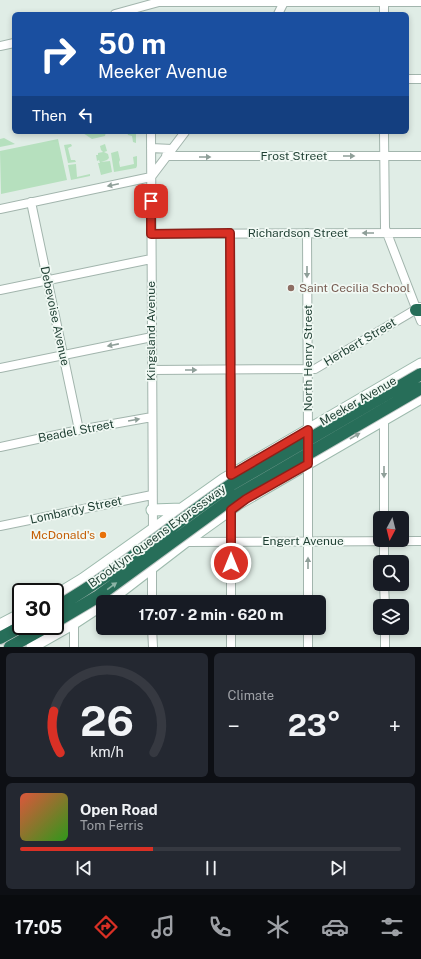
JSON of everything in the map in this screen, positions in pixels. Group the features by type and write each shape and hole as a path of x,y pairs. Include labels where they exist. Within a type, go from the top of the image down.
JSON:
{"highway":[{"name":"Brooklyn-Queens Expressway","path":"64,602 99,581 232,484 421,374"},
{"name":"Brooklyn-Queens Expressway","path":"64,616 103,592 209,514 239,494 421,388"},
{"path":"0,638 12,631"},
{"path":"10,647 32,635"}],"main road":[{"name":"Meeker Avenue","path":"64,591 83,579 231,475 421,364"},
{"path":"116,595 185,542 246,499 421,398"},
{"path":"152,510 182,509"},
{"path":"32,647 96,609"},
{"path":"0,625 12,619"}],"street":[{"path":"279,12 284,1"},
{"path":"384,1 384,12"},
{"path":"121,12 150,2 421,2"},
{"path":"0,46 12,43"},
{"path":"409,79 421,79"},
{"name":"Kingsland Avenue","path":"150,134 152,530 146,553 152,568 152,595"},
{"path":"0,209 151,177 183,134"},
{"path":"384,134 385,228 419,309 421,321"},
{"path":"151,148 172,148"},
{"name":"Frost Street","path":"166,156 421,156"},
{"name":"Debevoise Avenue","path":"31,202 79,430"},
{"path":"230,233 231,475"},
{"name":"North Henry Street","path":"307,233 308,595"},
{"name":"Richardson Street","path":"151,234 421,233"},
{"path":"0,290 151,259"},
{"name":"Herbert Street","path":"152,370 315,369 419,309"},
{"path":"0,368 152,337"},
{"name":"Beadel Street","path":"0,447 79,430 152,417"},
{"path":"384,419 384,511"},
{"name":"Lombardy Street","path":"0,526 152,495"},
{"path":"231,510 231,595"},
{"name":"Engert Avenue","path":"185,542 373,540"},
{"name":"Engert Avenue","path":"409,541 421,541"},
{"path":"74,623 74,647"},
{"path":"152,635 152,647"},
{"path":"231,635 231,647"},
{"path":"308,635 308,647"},
{"path":"385,635 385,647"}],"green space":[{"path":"84,134 106,134 105,136 92,139"},
{"path":"136,134 136,143 133,142 132,136 128,135"},
{"path":"4,138 15,144 0,147 0,139"},
{"path":"58,139 67,180 1,194 0,151"},
{"path":"71,144 72,146 68,148 71,160 75,160 76,162 68,163 64,145"},
{"path":"105,144 107,151 104,152 108,154 109,158 101,162 110,161 112,172 101,175 98,163 100,163 99,160 97,161 96,155 103,152 100,146"},
{"path":"118,151 120,167 134,164 133,157 137,156 136,168 114,172 111,153"},
{"path":"76,164 77,177 90,174 90,176 71,180 68,165"}],"place":[{"name":"Saint Cecilia School","path":"291,288"},
{"name":"McDonald's","path":"103,535"}],"route":[{"path":"151,201 151,234 230,233 231,475 308,430 308,464 246,499 231,510 231,563"}]}
